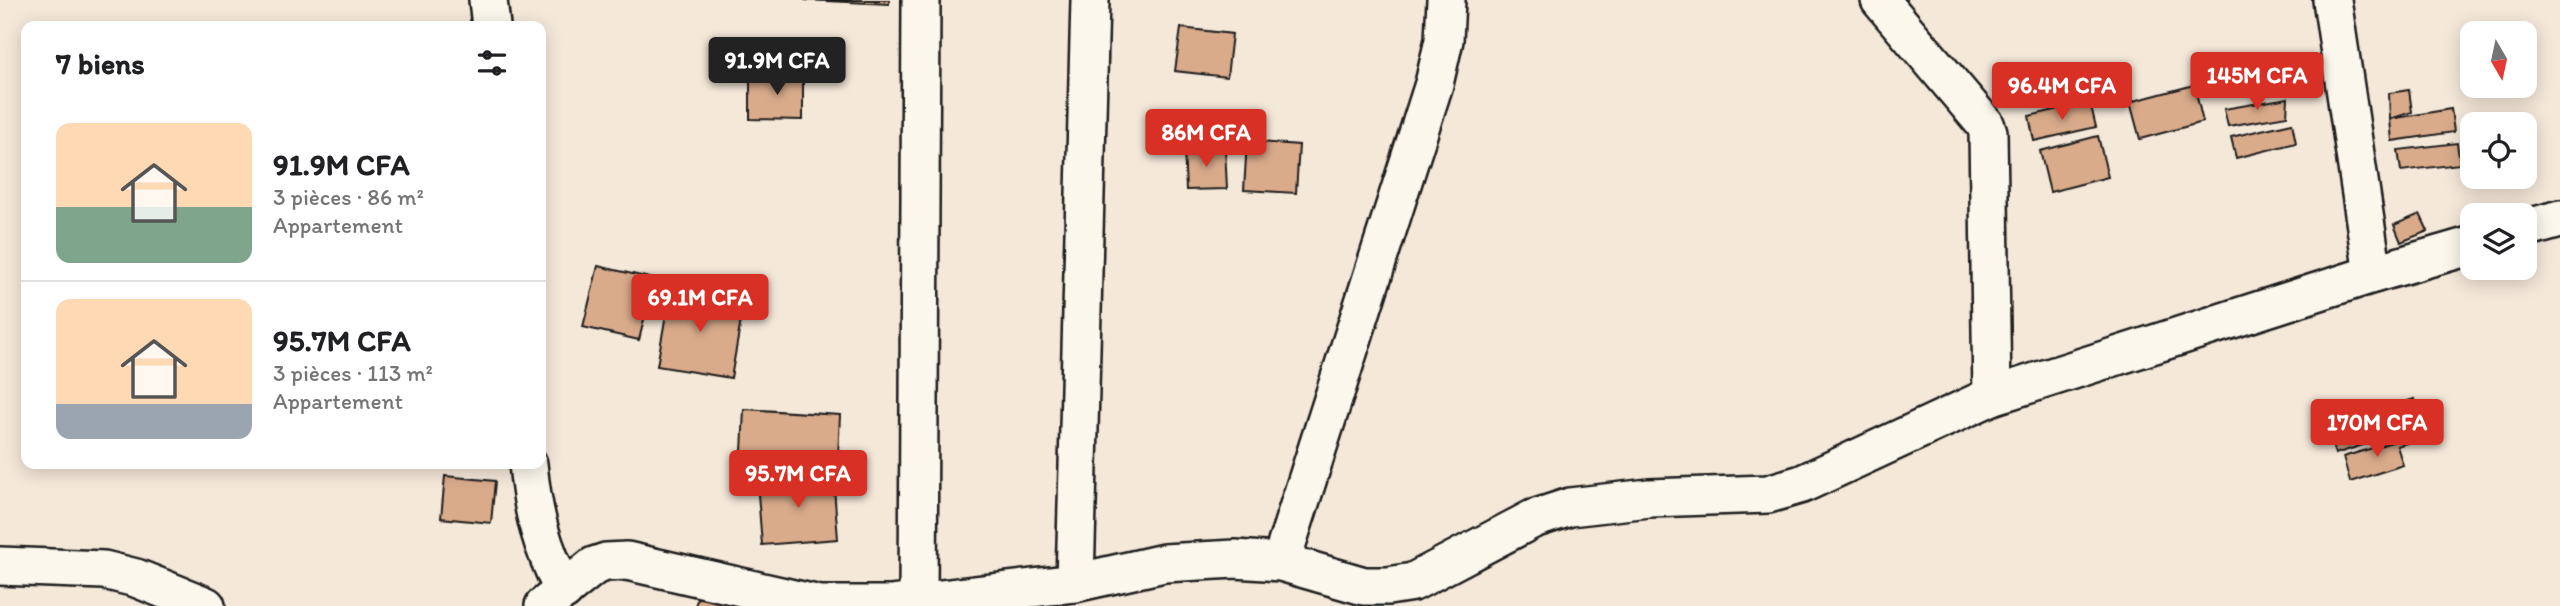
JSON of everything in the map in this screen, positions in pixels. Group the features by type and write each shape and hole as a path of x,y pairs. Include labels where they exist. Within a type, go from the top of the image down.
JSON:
{"street":[{"path":"488,0 490,21"},
{"path":"918,602 920,0"},
{"path":"1075,583 1090,0"},
{"path":"1281,562 1434,84 1444,40 1446,0"},
{"path":"1881,0 1989,132 1992,396"},
{"path":"2332,0 2373,274"},
{"path":"2537,226 2560,219"},
{"path":"528,469 531,500 554,598 594,566 606,562 627,561 820,605 861,606 918,602 1075,583 1164,564 1235,559 1281,562 1390,596 1533,519 1570,507 1649,498 1768,494 1802,484 1992,396 2460,249"},
{"path":"0,566 121,573 206,606"}],"building":[{"path":"804,0 889,0 889,4"},
{"path":"1181,28 1232,34 1227,77 1175,71"},
{"path":"750,74 803,74 803,120 750,119"},
{"path":"2194,85 2203,122 2140,139 2130,102"},
{"path":"2409,90 2412,112 2390,119 2389,93"},
{"path":"2288,98 2287,116 2228,126 2224,109"},
{"path":"2090,102 2096,127 2034,141 2029,116"},
{"path":"2451,109 2454,132 2392,141 2390,119"},
{"path":"2292,123 2296,143 2236,158 2231,137"},
{"path":"2098,136 2108,177 2050,192 2040,151"},
{"path":"1247,141 1299,145 1296,193 1244,190"},
{"path":"2457,143 2460,164 2401,171 2398,150"},
{"path":"1225,147 1227,189 1186,190 1184,149"},
{"path":"2420,214 2428,231 2401,242 2394,225"},
{"path":"598,266 654,279 639,340 583,327"},
{"path":"670,291 744,303 731,378 657,366"},
{"path":"2414,399 2423,426 2335,454 2326,427"},
{"path":"744,409 840,415 838,457 742,452"},
{"path":"2425,432 2426,437 2397,446 2403,465 2350,482 2343,457"},
{"path":"833,475 838,539 762,545 757,481"},
{"path":"445,476 495,481 491,523 441,518"},
{"path":"699,594 738,606 695,606"}]}
